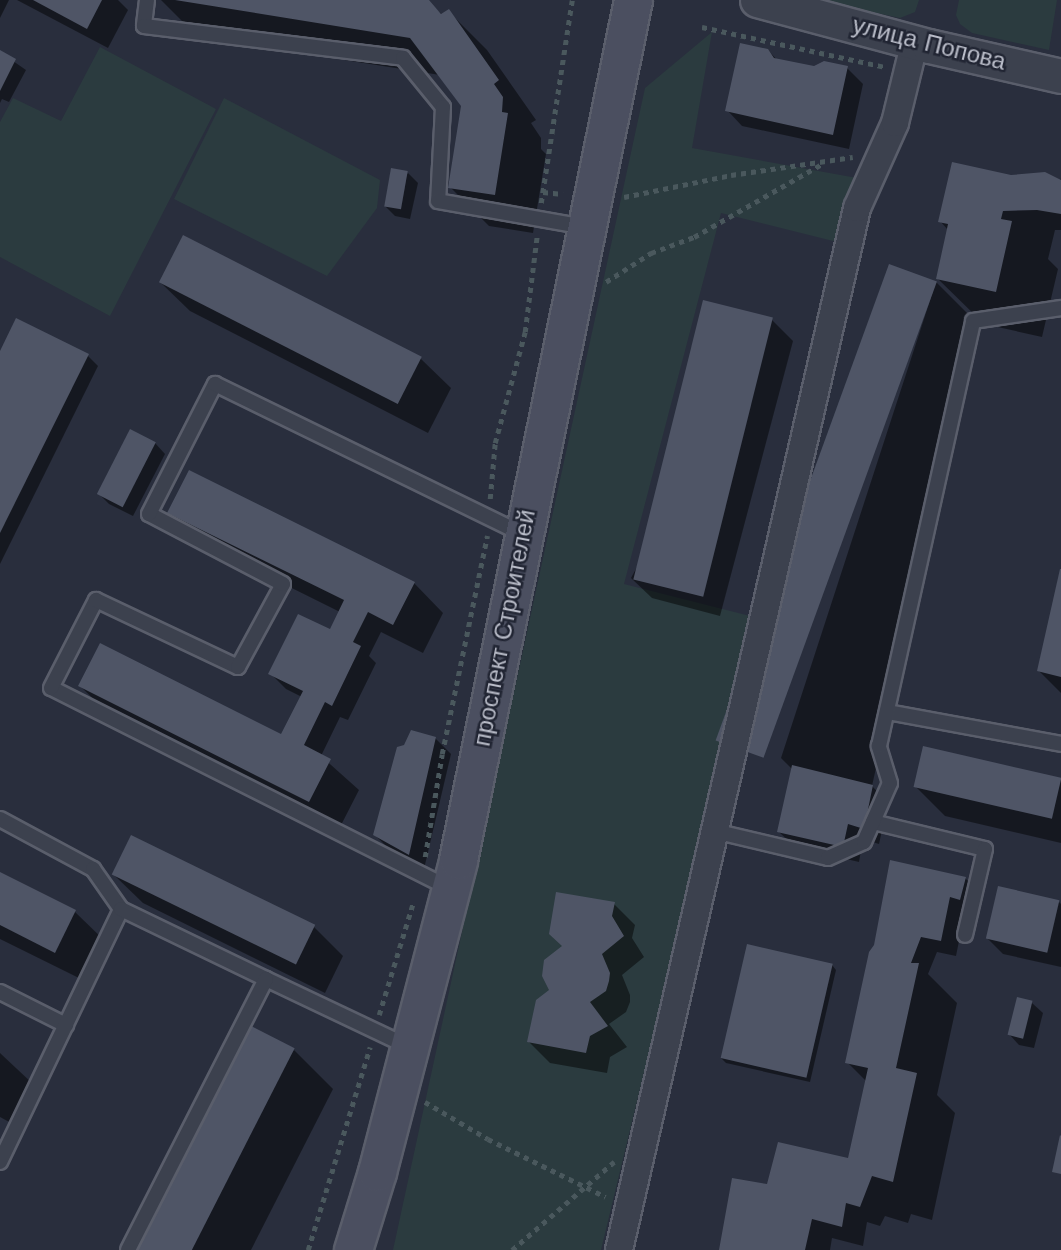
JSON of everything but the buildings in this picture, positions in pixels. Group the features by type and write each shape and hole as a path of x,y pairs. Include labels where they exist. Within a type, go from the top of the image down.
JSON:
{"main road":[{"name":"проспект Строителей","path":"353,1250 410,1048 436,881 523,535 633,0"}],"street":[{"name":"улица Попова","path":"757,0 1061,76"},
{"path":"619,1250 858,208 895,123 915,41"}],"lane":[{"path":"147,0 144,26 403,58 443,107 438,201 540,219 590,212"},
{"path":"714,831 828,858 864,842 890,783 879,746 973,321 1061,307"},
{"path":"436,881 51,688 96,600 238,667 283,583 149,513 215,384 523,535"},
{"path":"887,712 1061,744"},
{"path":"0,819 93,869 121,909 410,1048"},
{"path":"873,822 985,849 965,934"},
{"path":"0,1162 121,909"},
{"path":"128,1250 267,979"},
{"path":"0,992 66,1025"}],"path":[{"path":"308,1250 374,1031 436,881 442,754 487,544 495,443 525,332 572,0"},
{"path":"543,192 590,212 612,199 731,175 882,153"},
{"path":"601,286 651,253 694,237 827,161"},
{"path":"417,1098 488,1139 628,1206"},
{"path":"512,1250 643,1141"}],"shaded area":[{"path":"816,0 919,0 915,12 900,18"},
{"path":"959,0 1057,0 1049,50 972,33 960,24 956,15"},
{"path":"712,32 692,148 857,178 841,243 721,213 624,584 754,617 601,1250 393,1250 645,88"},
{"path":"100,47 216,109 110,316 0,257 0,122 13,98 61,121"},
{"path":"224,98 380,180 377,208 327,276 174,199"}]}
